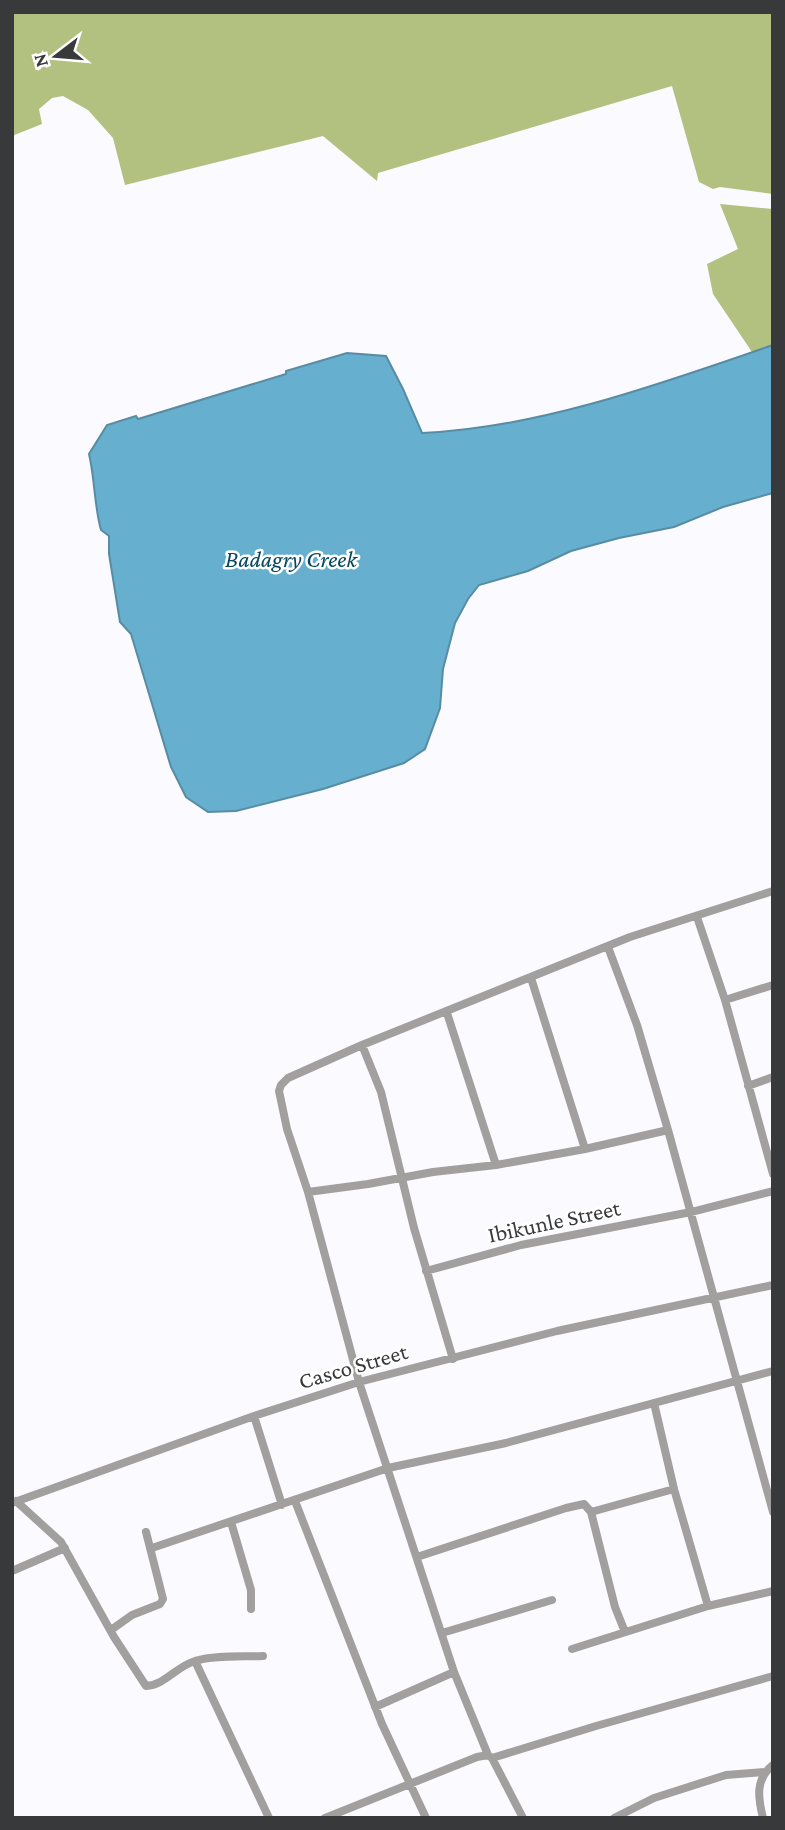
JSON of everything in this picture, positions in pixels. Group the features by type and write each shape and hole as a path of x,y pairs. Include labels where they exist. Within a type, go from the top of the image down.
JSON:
{"street":[{"path":"523,1818 490,1756 454,1672 359,1382 308,1192 287,1129 279,1091 288,1078 362,1045 630,937 773,891"},
{"path":"697,917 725,1000 773,1174"},
{"path":"608,947 637,1024 668,1130 773,1512"},
{"path":"531,978 585,1149"},
{"path":"725,1000 773,985"},
{"path":"447,1013 496,1165"},
{"path":"362,1045 381,1092 426,1271 453,1359"},
{"path":"747,1086 773,1077"},
{"path":"308,1192 496,1165 668,1130"},
{"name":"Ibikunle Street","path":"426,1271 521,1245 691,1212 773,1191"},
{"name":"Casco Street","path":"14,1502 254,1416 359,1382 557,1331 773,1285"},
{"path":"152,1548 388,1468 506,1443 773,1371"},
{"path":"653,1403 674,1489 708,1606"},
{"path":"254,1416 282,1505"},
{"path":"591,1512 674,1489"},
{"path":"295,1501 376,1707 426,1818"},
{"path":"14,1502 65,1548 146,1686 160,1682 180,1667 195,1661 263,1656"},
{"path":"417,1557 584,1504 591,1512 615,1607 625,1632"},
{"path":"231,1522 251,1590 251,1609"},
{"path":"111,1630 132,1615 160,1604 163,1599 146,1532"},
{"path":"12,1571 65,1548"},
{"path":"572,1649 708,1606 773,1591"},
{"path":"442,1633 552,1600"},
{"path":"195,1661 270,1818"},
{"path":"376,1707 454,1672"},
{"path":"325,1818 490,1756 773,1676"},
{"path":"763,1818 758,1789 765,1772 773,1765"},
{"path":"614,1818 653,1798 726,1775 765,1772"}],"green space":[{"path":"12,12 773,12 773,194 720,187 713,189 699,182 672,86 378,173 377,181 323,136 125,185 113,138 88,110 63,96 52,98 39,109 42,124 12,136"},
{"path":"720,204 773,209 773,345 752,352 713,294 707,264 738,249"}],"water":[{"name":"Badagry Creek","path":"773,345 773,493 723,507 674,527 571,551 528,571 479,585 455,623 443,669 440,708 425,749 404,763 323,789 236,811 208,812 186,797 171,767 131,634 120,622 109,554 109,536 101,530 89,454 107,425 136,416 138,419 347,353 386,356 422,433 466,429 555,413 600,401"}]}
